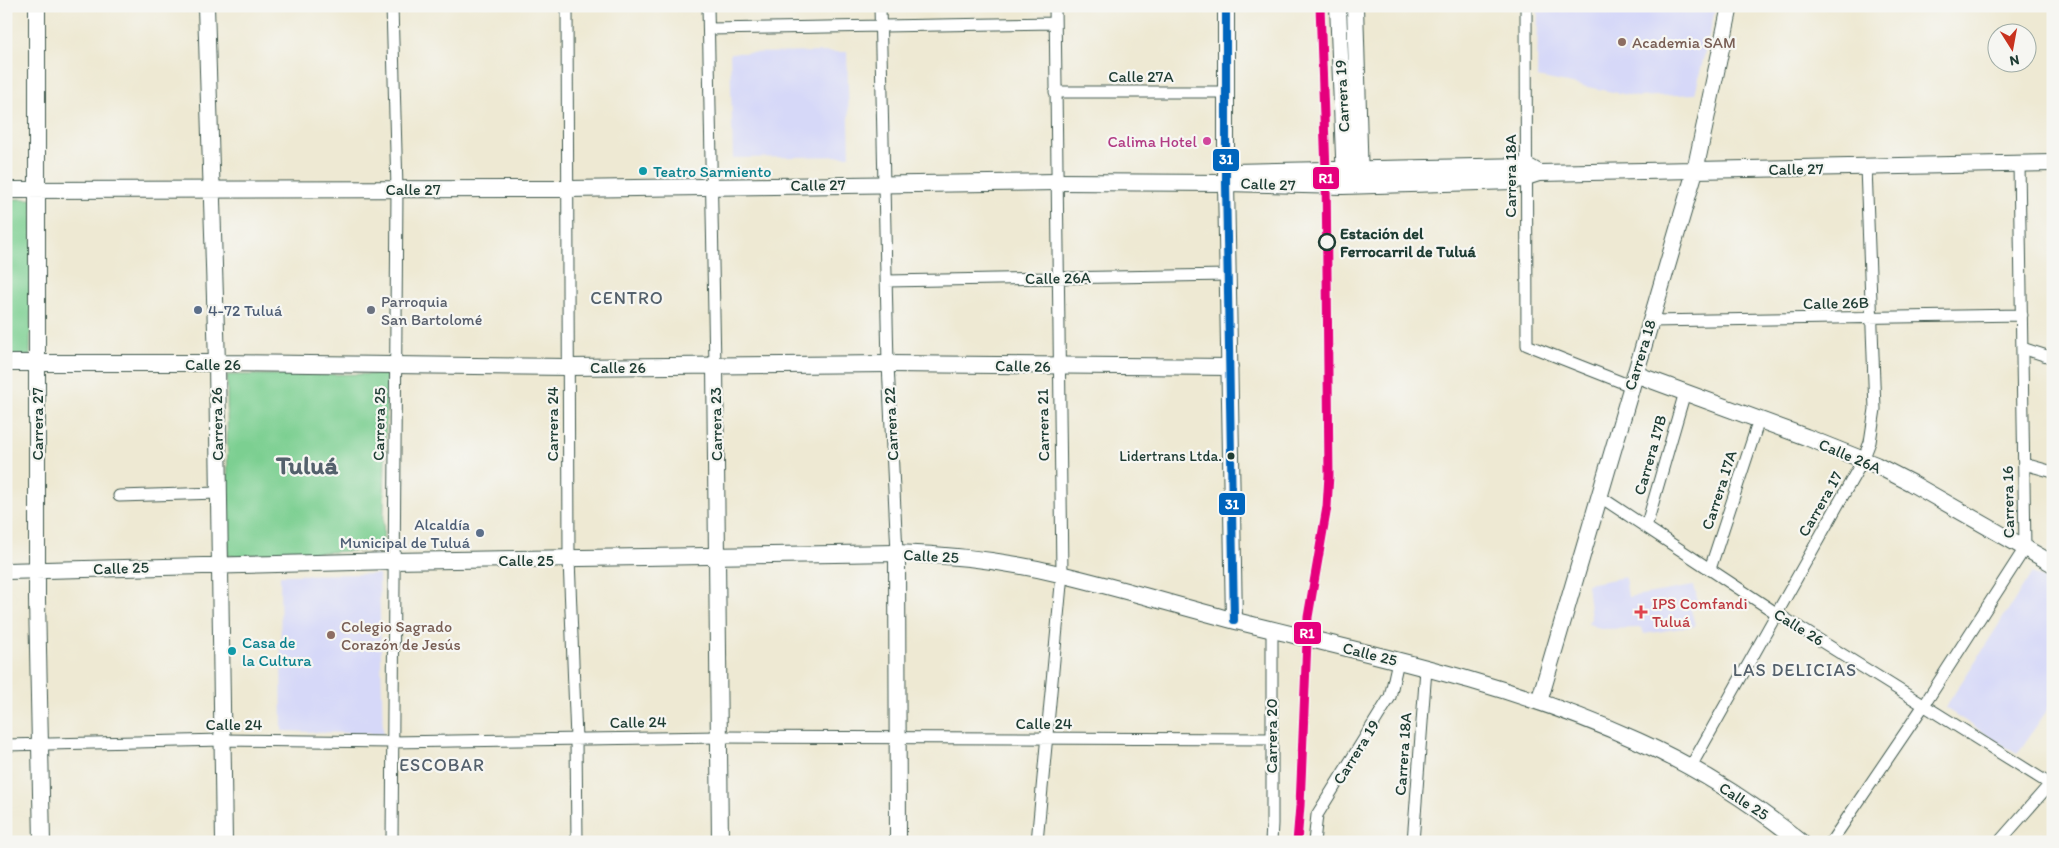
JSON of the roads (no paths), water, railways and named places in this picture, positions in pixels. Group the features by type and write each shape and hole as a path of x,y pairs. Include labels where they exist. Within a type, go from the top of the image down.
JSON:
{"main road":[{"name":"Carrera 27","path":"37,6 37,570 42,842"},
{"name":"Carrera 26","path":"206,6 217,363 218,564 224,842"},
{"path":"1226,6 1226,178 1234,620"},
{"name":"Carrera 19","path":"1338,6 1352,178"},
{"name":"Carrera 19","path":"1352,178 1355,6"},
{"name":"Carrera 18","path":"1539,702 1695,171 1730,6"},
{"name":"Calle 27","path":"6,190 710,188 1226,178 1514,181 1531,172 1695,171 2053,163"},
{"name":"Calle 26","path":"6,364 217,363 568,367 888,364 1230,366"},
{"name":"Carrera 23","path":"715,366 720,842"},
{"name":"Calle 26A","path":"1633,380 1685,392 1863,460 1910,483 2053,564"},
{"name":"Calle 25","path":"6,571 218,564 896,553 966,558 1062,574 1398,661 1539,702 1638,741 1690,768 1745,800 1802,842"},
{"name":"Carrera 22","path":"896,553 898,842"}],"street":[{"name":"Carrera 25","path":"392,6 397,189 392,842"},
{"name":"Carrera 24","path":"568,6 569,559 576,739 577,842"},
{"name":"Carrera 23","path":"708,6 710,188 715,366"},
{"name":"Carrera 22","path":"880,6 888,364 896,553"},
{"name":"Carrera 21","path":"1037,842 1062,574 1054,6"},
{"name":"Carrera 18A","path":"1526,6 1531,172 1526,345"},
{"path":"708,29 1055,23"},
{"name":"Calle 27A","path":"1055,92 1227,92"},
{"name":"Carrera 16","path":"1831,842 1924,705 2025,548 2019,164"},
{"name":"Carrera 17","path":"1690,768 1863,460 1870,442 1875,410 1866,168"},
{"name":"Calle 26A","path":"887,281 1228,275"},
{"name":"Calle 26B","path":"1651,322 2022,315"},
{"name":"Calle 26A","path":"1526,345 1633,380"},
{"path":"2022,348 2053,358"},
{"name":"Carrera 17B","path":"1646,527 1685,392"},
{"name":"Carrera 17A","path":"1710,569 1759,420"},
{"path":"2024,464 2053,472"},
{"path":"119,496 218,493"},
{"name":"Calle 26","path":"1599,496 1776,613 2051,785"},
{"name":"Carrera 20","path":"1271,842 1272,629"},
{"name":"Carrera 19","path":"1314,842 1317,815 1390,697 1398,661"},
{"name":"Carrera 18A","path":"1413,842 1426,669"},
{"name":"Calle 24","path":"6,744 223,740 392,742 720,737 1271,739"},
{"path":"1999,842 2051,785"}],"place":[{"name":"Academia SAM","path":"1622,42"},
{"name":"Calima Hotel","path":"1207,141"},
{"name":"Teatro Sarmiento","path":"643,171"},
{"name":"Estación del Ferrocarril de Tuluá","path":"1327,242"},
{"name":"4-72 Tuluá","path":"198,310"},
{"name":"Parroquia San Bartolomé","path":"371,310"},
{"name":"Lidertrans Ltda.","path":"1231,456"},
{"name":"Alcaldía Municipal de Tuluá","path":"480,533"},
{"name":"IPS Comfandi Tuluá","path":"1641,612"},
{"name":"Colegio Sagrado Corazón de Jesús","path":"331,635"},
{"name":"Casa de la Cultura","path":"232,651"}],"district":[{"name":"CENTRO","path":"627,298"},
{"name":"Tuluá","path":"307,465"},
{"name":"LAS DELICIAS","path":"1795,670"},
{"name":"ESCOBAR","path":"442,765"}]}
